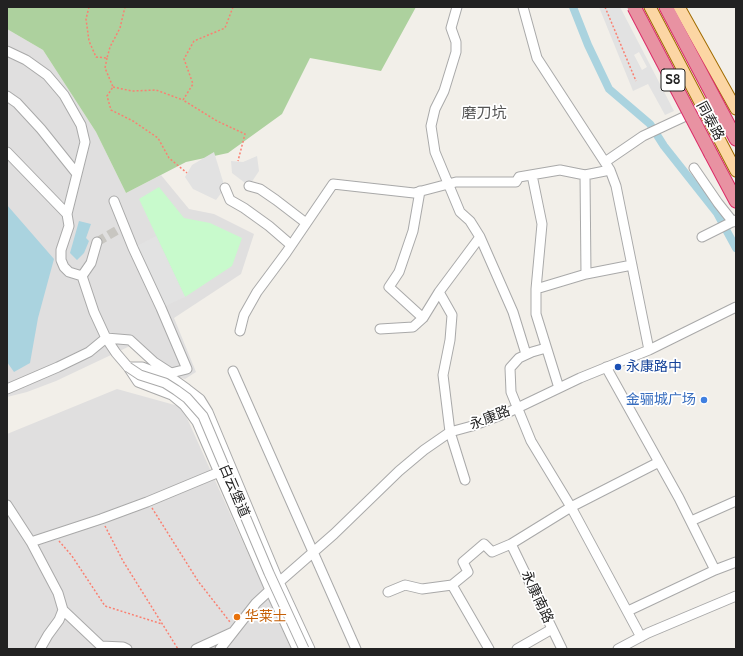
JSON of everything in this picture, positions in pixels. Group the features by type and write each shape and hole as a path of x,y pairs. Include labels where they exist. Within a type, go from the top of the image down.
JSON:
{"highway":[{"name":"S8","path":"634,7 736,201"},
{"name":"S8","path":"666,7 736,139"},
{"path":"723,114 736,135"}],"main road":[{"name":"同泰路","path":"679,7 736,109"},
{"name":"同泰路","path":"652,11 736,171"}],"street":[{"path":"457,7 451,28 456,42 456,52 444,90 435,109 431,126 435,152 460,212 470,221 480,237 513,312 526,354"},
{"path":"523,7 537,58 607,166 616,186 648,350"},
{"path":"643,7 652,11"},
{"path":"666,7 685,39 716,75"},
{"path":"7,51 26,60 47,75 64,95 81,125 85,142 67,214 69,226 61,250 61,260 64,267 69,272 82,276"},
{"path":"7,96 17,103 41,129 77,174"},
{"path":"240,332 244,314 256,292 334,184 414,193 449,183 516,182 519,177 560,170 585,176 607,166 643,136 703,108"},
{"path":"7,152 67,214"},
{"path":"694,168 733,222 702,236"},
{"path":"532,175 542,224 536,289 536,314 559,388"},
{"path":"585,176 586,274"},
{"path":"249,186 260,189 271,196 306,223"},
{"path":"225,188 230,200 269,226 291,245"},
{"path":"420,192 413,232 399,272 389,287 423,318"},
{"path":"7,390 83,355 106,338 130,340 154,362 171,373 187,369 133,248 114,201"},
{"path":"380,329 413,327 423,318 439,292 480,237"},
{"path":"82,276 91,263 97,242"},
{"path":"536,289 586,274 632,265"},
{"path":"82,276 94,312 106,338 138,382 172,395 184,405 197,422 297,649"},
{"path":"439,292 452,316 450,340 443,375 450,432 465,480"},
{"name":"永康路","path":"220,649 256,603 312,553 398,471 424,450 450,432 472,426 517,408 606,367 648,350 736,307"},
{"path":"546,348 526,354 519,358 510,368 511,392 531,440 571,507 641,637"},
{"path":"128,367 142,367 173,379 200,399 208,412 279,582 310,649"},
{"name":"白云堡道","path":"128,367 140,375 165,383 176,390 188,398 203,416 269,573 304,649"},
{"path":"606,367 659,462 715,570"},
{"path":"233,371 312,553 356,649"},
{"path":"388,592 405,585 422,589 452,585 468,572 463,562 484,544 492,552 511,544 571,507 659,462"},
{"path":"30,542 101,519 147,502 231,467"},
{"path":"690,521 736,501"},
{"path":"7,505 30,542 58,593 63,610 101,646 123,647 127,649"},
{"name":"永康南路","path":"511,544 562,649"},
{"path":"628,611 715,570 736,562"},
{"path":"452,585 489,649"},
{"path":"618,649 641,637 736,596"},
{"path":"40,649 59,620 63,610"},
{"path":"517,649 552,629"},
{"path":"196,649 236,630"}],"path":[{"path":"89,7 86,19 88,41 96,57 107,58"},
{"path":"113,87 105,68 110,47 120,28 126,7"},
{"path":"183,100 193,84 184,59 194,41 225,28 233,7"},
{"path":"605,7 636,81"},
{"path":"113,87 132,91 156,90 183,100 217,121 245,134 238,162"},
{"path":"113,87 107,96 112,110 133,121 158,138 170,158 187,173"},
{"path":"147,502 198,581 236,630"},
{"path":"101,519 123,561 178,649"},
{"path":"55,534 72,556 105,606 162,624"}],"shaded area":[{"path":"599,7 620,7 674,111 665,115 648,84 633,91","holes":["639,52 647,67 642,70 634,55"]},
{"path":"7,29 43,50 96,132 126,193 161,175 189,209 214,214 254,234 241,274 174,318 196,372 185,379 167,374 130,346 56,381 27,392 7,397"},
{"path":"214,152 225,188 216,200 193,189 185,177 192,165"},
{"path":"257,156 259,171 249,186 232,173 231,161 243,162"},
{"path":"156,236 185,297 161,308 133,248"},
{"path":"117,389 182,407 291,649 7,649 7,434"}],"green space":[{"path":"7,7 416,7 381,71 310,58 282,114 228,153 186,162 126,193 96,132 43,50 7,29"},
{"path":"159,187 184,218 210,223 242,238 232,266 185,297 139,199"}],"water":[{"path":"7,205 54,259 38,318 30,363 14,372 7,362"},
{"path":"79,221 91,224 86,238 89,241 84,253 77,260 70,253"}],"waterway":[{"path":"573,7 588,45 609,89 650,124 664,146 717,213 736,248"}],"tunnel":[{"path":"97,242 124,226"}],"place":[{"name":"永康路中","path":"618,367"},
{"name":"金骊城广场","path":"704,400"},
{"name":"华莱士","path":"237,617"}],"district":[{"name":"磨刀坑","path":"484,114"}]}
